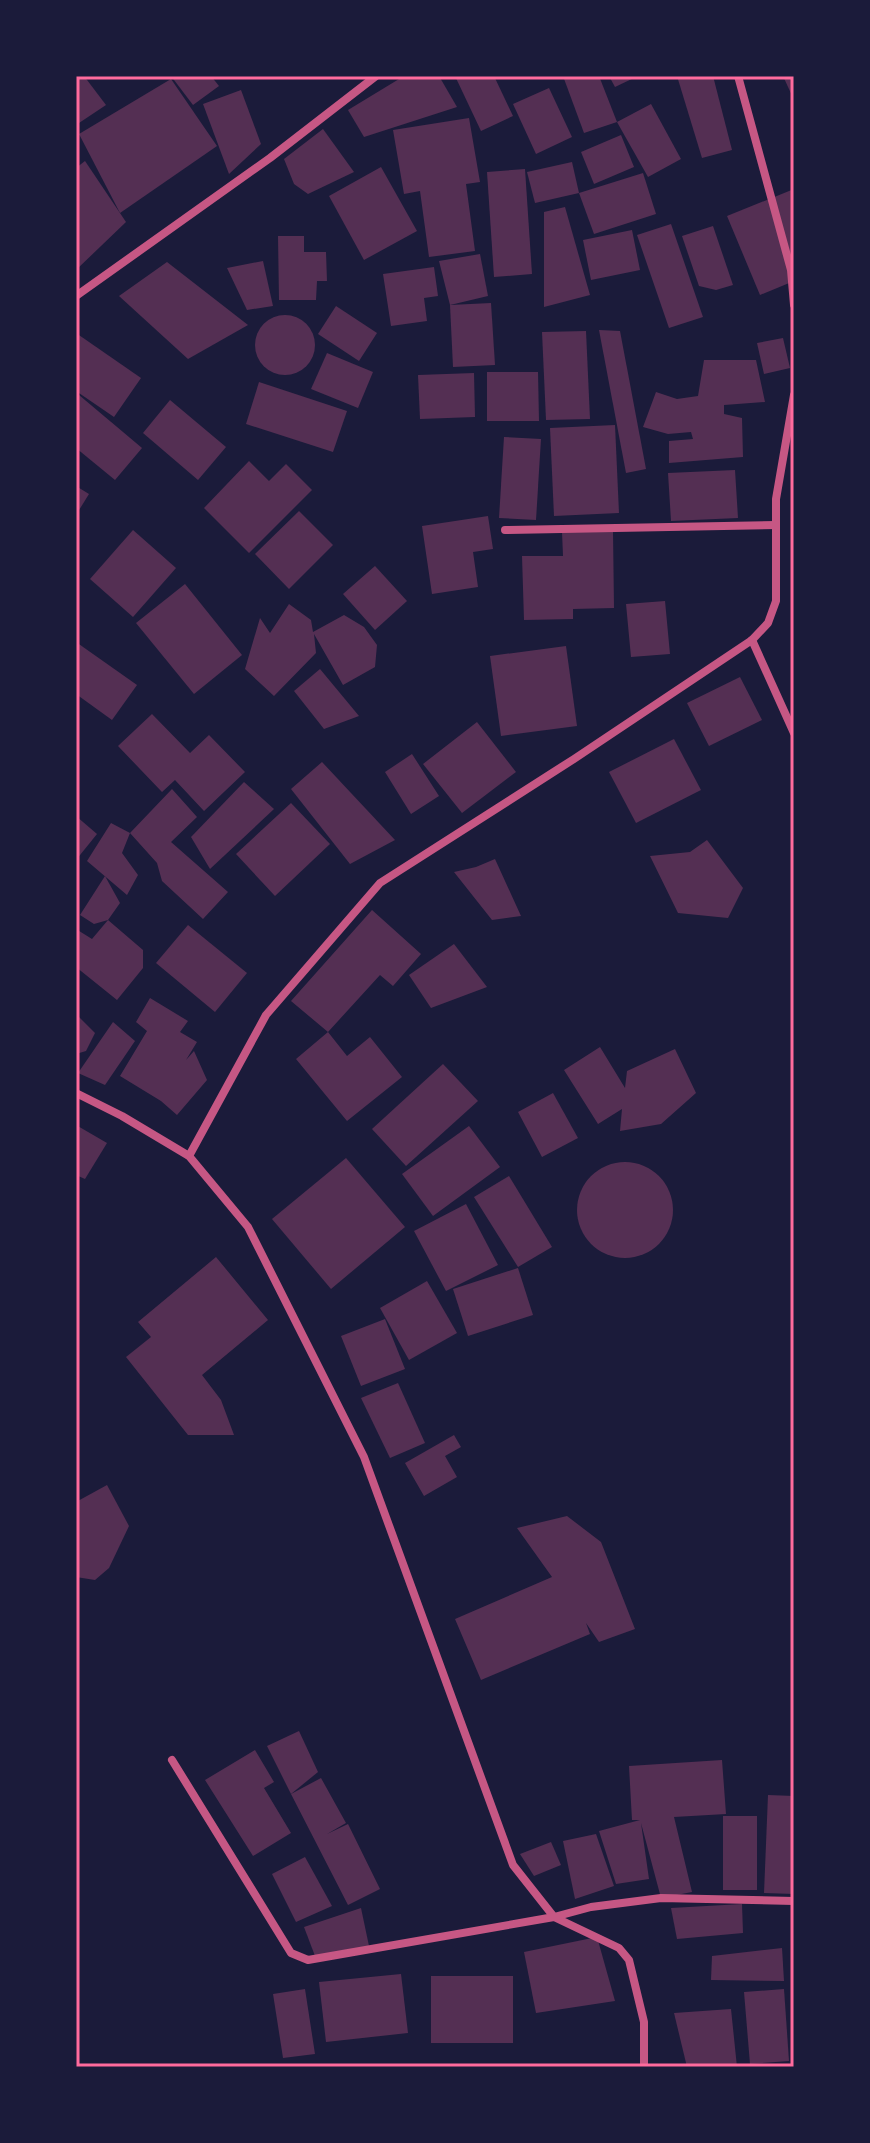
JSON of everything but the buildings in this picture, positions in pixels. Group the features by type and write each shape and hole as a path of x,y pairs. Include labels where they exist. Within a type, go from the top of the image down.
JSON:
{"street":[{"path":"76,296 270,158 376,76"},
{"path":"738,76 791,270 794,305"},
{"path":"189,1156 266,1015 380,883 752,640 768,623 776,601 776,499 794,395"},
{"path":"505,530 776,525"},
{"path":"752,640 794,733"},
{"path":"76,1093 189,1156 248,1227 364,1457 513,1865 554,1917 619,1948 629,1960 644,2022 644,2067"},
{"path":"172,1760 291,1953 299,1958 308,1960 554,1917 591,1907 661,1898 794,1901"}]}
